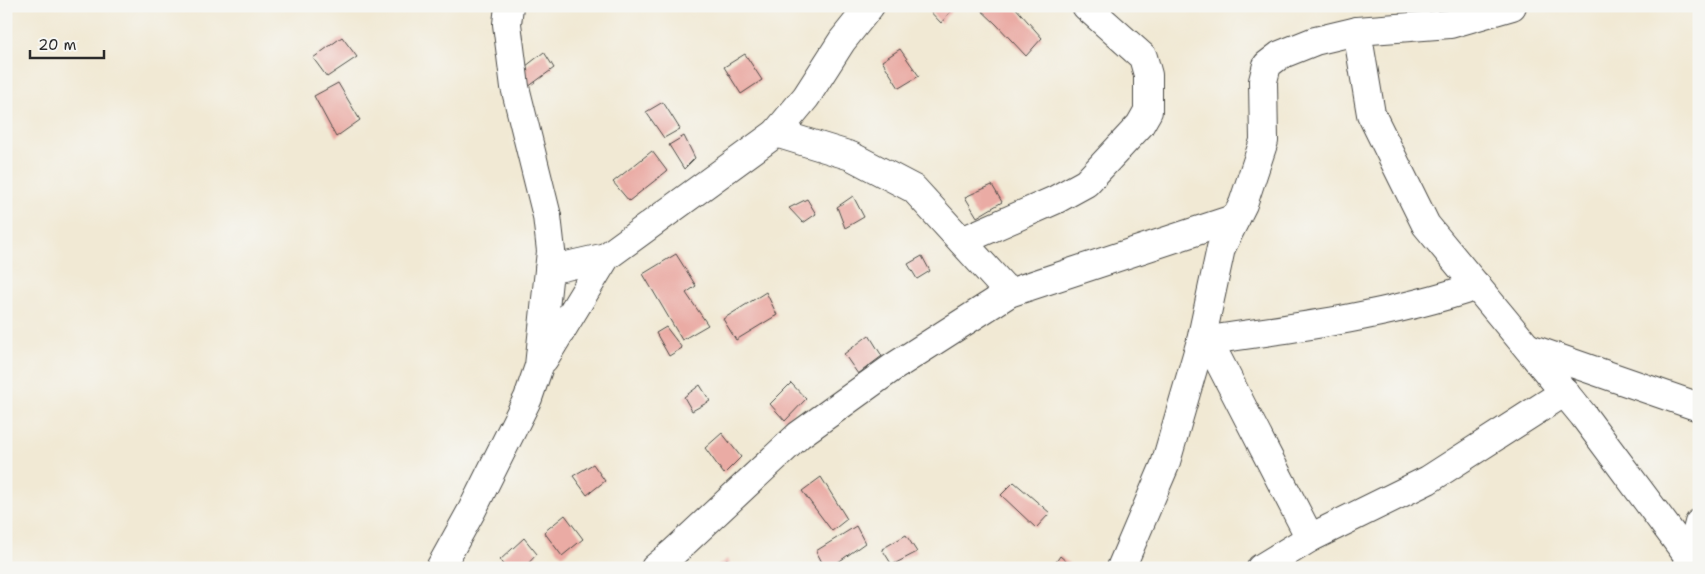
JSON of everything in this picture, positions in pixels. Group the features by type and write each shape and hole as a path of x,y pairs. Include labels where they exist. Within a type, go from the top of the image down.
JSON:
{"street":[{"path":"510,6 507,24 515,87 548,216 551,250 539,366"},
{"path":"440,568 472,510 528,398 539,366 606,257 776,133 806,97 842,41 870,6"},
{"path":"962,241 1055,200 1086,183 1140,126 1148,111 1148,75 1143,56 1086,6"},
{"path":"1121,568 1165,464 1205,340 1220,248 1244,204 1264,141 1263,81 1267,65 1280,55 1314,41 1357,31 1512,6"},
{"path":"1357,31 1371,114 1426,225 1565,392 1693,563"},
{"path":"776,133 851,156 914,189 1009,293"},
{"path":"655,568 798,435 892,368 1009,293 1236,218"},
{"path":"549,270 606,257"},
{"path":"1205,340 1344,319 1441,298 1477,286"},
{"path":"1205,340 1310,538"},
{"path":"1528,348 1699,407"},
{"path":"1261,568 1310,538 1428,480 1565,392"},
{"path":"1693,563 1699,523"}],"building":[{"path":"925,6 955,6 941,23"},
{"path":"977,6 1014,6 1042,38 1026,56"},
{"path":"342,37 357,57 327,77 313,58"},
{"path":"900,49 919,76 899,88 882,61"},
{"path":"544,52 554,68 528,87 521,70"},
{"path":"745,54 762,80 741,94 724,67"},
{"path":"338,83 360,120 336,137 314,96"},
{"path":"663,102 680,129 664,138 646,112"},
{"path":"684,136 695,158 684,169 669,145"},
{"path":"652,151 667,171 629,201 613,182"},
{"path":"992,185 1002,202 977,217 965,197"},
{"path":"853,196 864,217 845,228 837,207"},
{"path":"807,199 816,214 803,223 789,208"},
{"path":"676,254 696,286 686,293 708,325 682,340 643,274"},
{"path":"922,256 930,271 917,279 908,264"},
{"path":"766,292 777,315 736,340 723,319"},
{"path":"666,327 682,348 669,356 656,333"},
{"path":"869,335 882,356 858,374 844,354"},
{"path":"791,383 806,399 785,421 770,404"},
{"path":"700,385 710,401 692,411 684,397"},
{"path":"722,433 741,457 724,474 705,448"},
{"path":"593,464 605,481 587,495 573,476"},
{"path":"821,477 847,519 832,531 802,491"},
{"path":"1014,482 1050,513 1036,528 1001,495"},
{"path":"565,515 583,539 562,556 544,532"},
{"path":"856,526 865,543 830,568 825,568 816,551"},
{"path":"906,535 917,552 892,565 882,549"},
{"path":"524,538 537,554 524,568 505,568 500,560"},
{"path":"1060,556 1074,568 1052,568"},
{"path":"727,559 733,568 715,568"}]}
